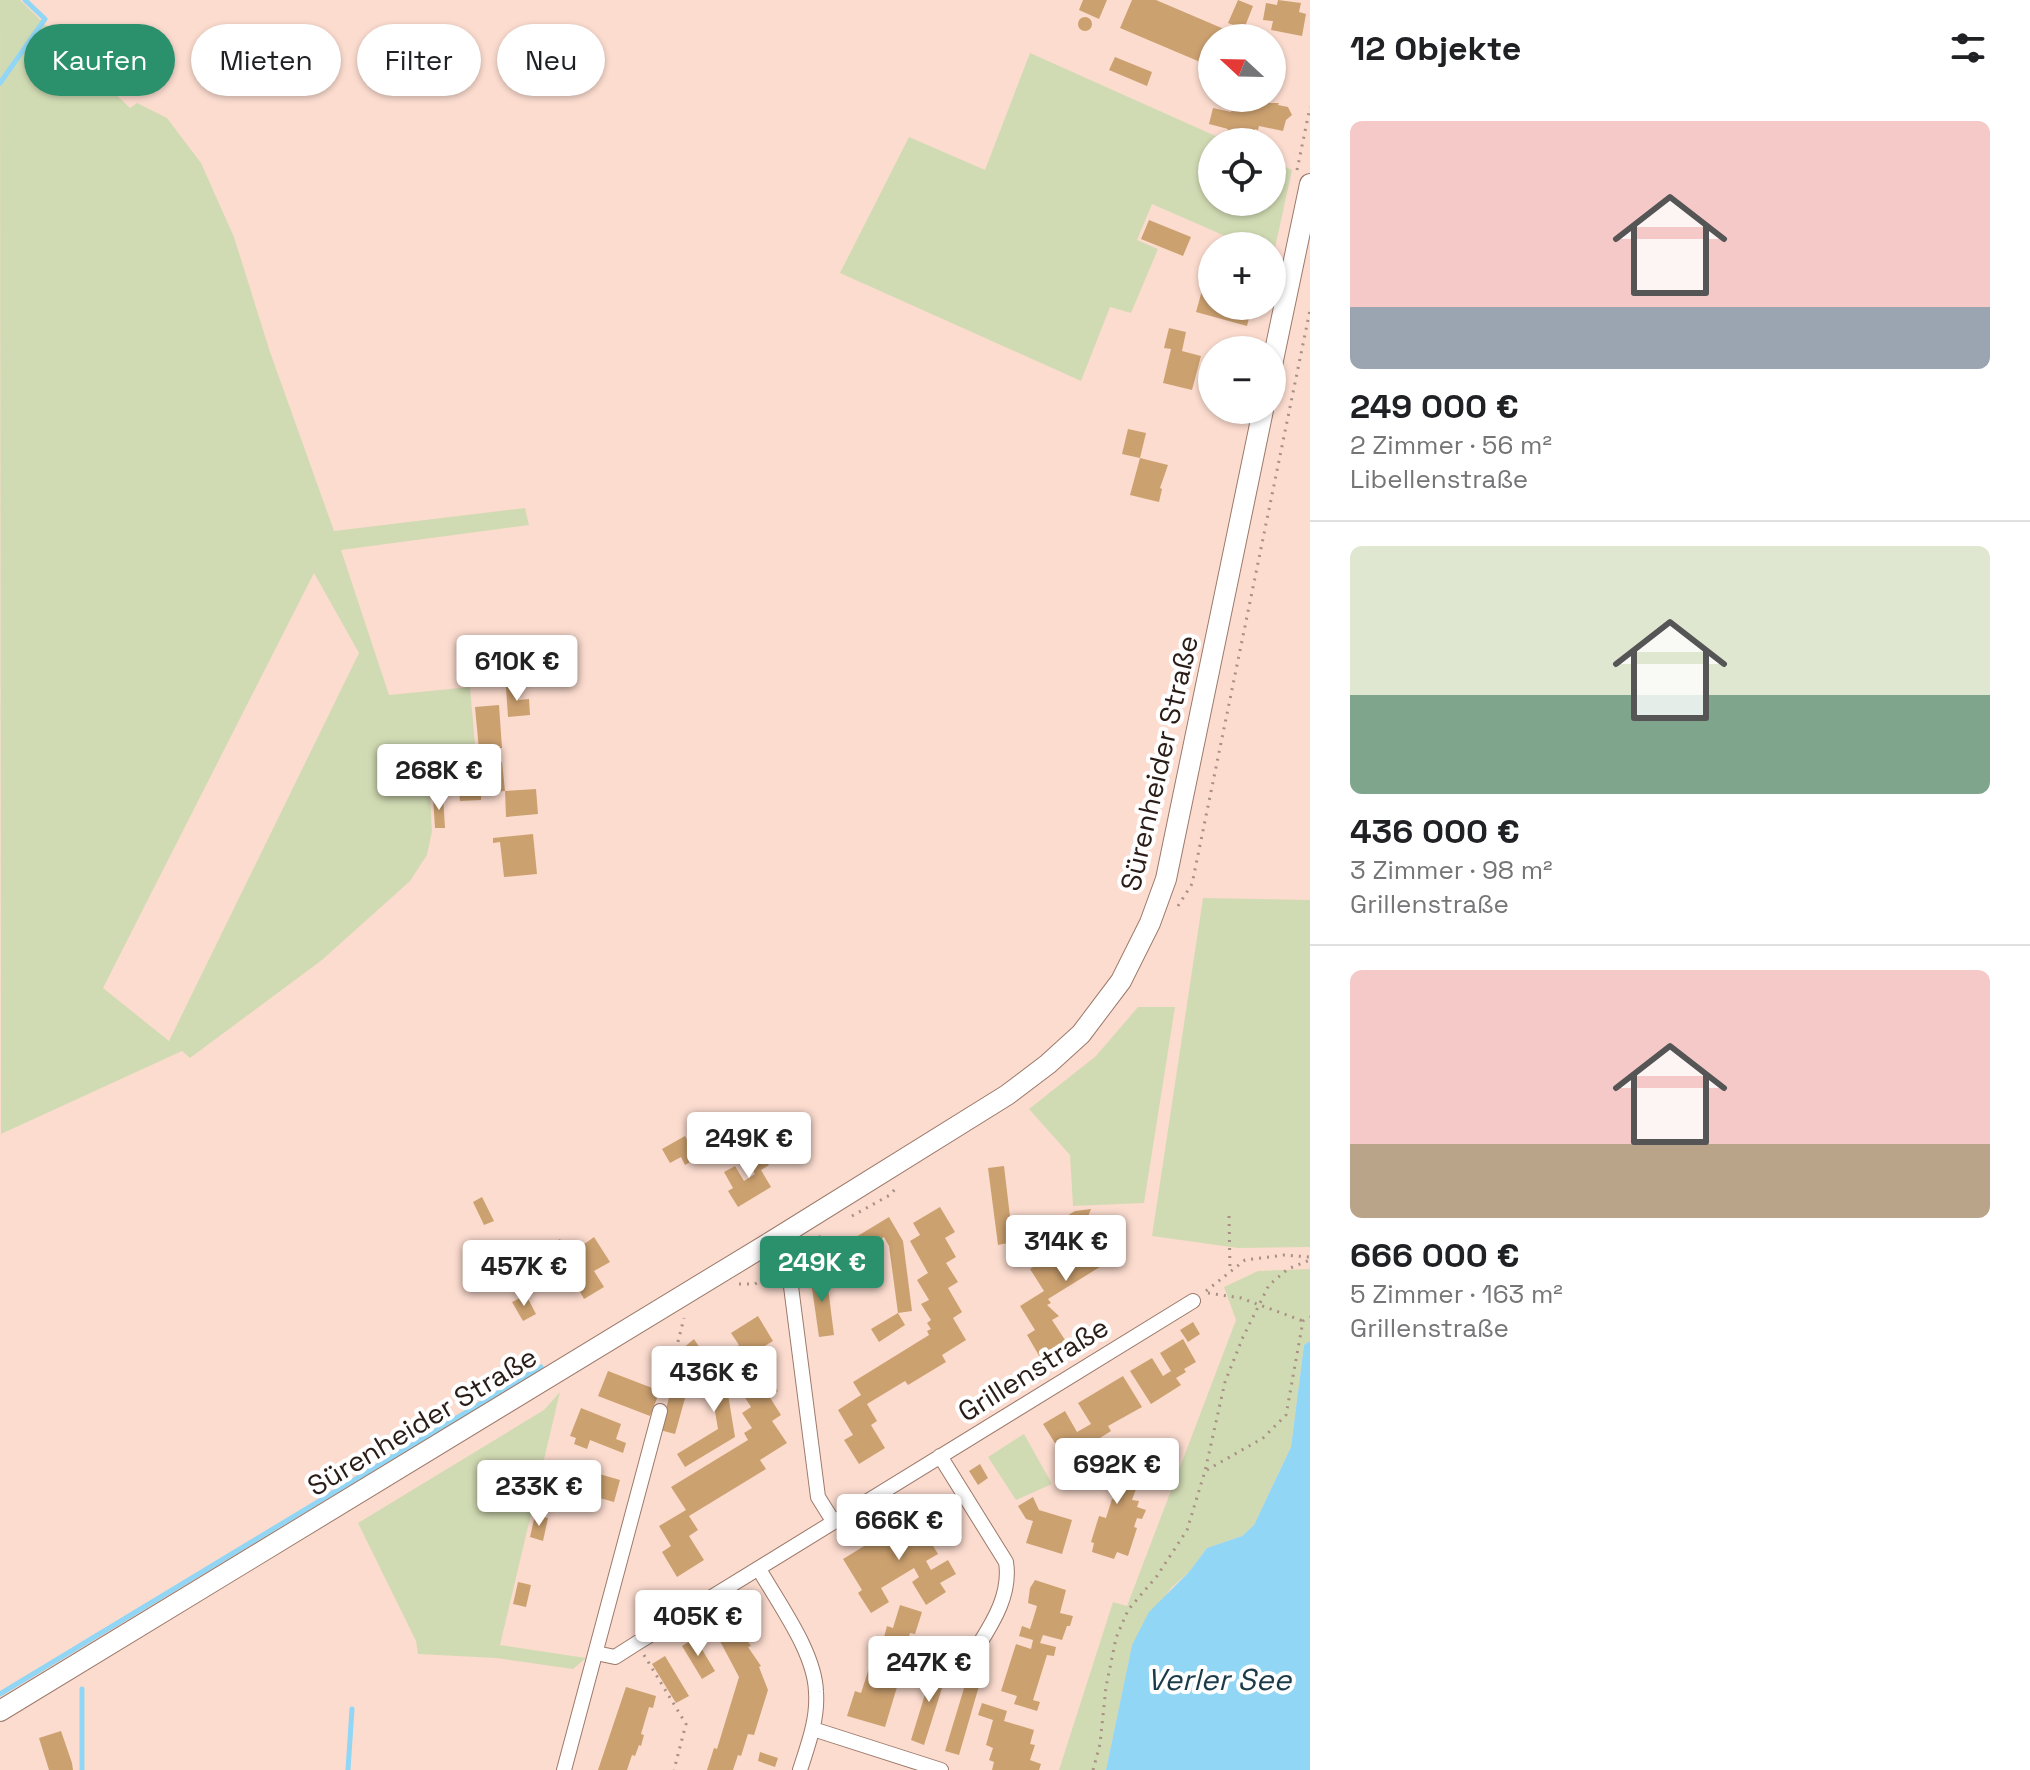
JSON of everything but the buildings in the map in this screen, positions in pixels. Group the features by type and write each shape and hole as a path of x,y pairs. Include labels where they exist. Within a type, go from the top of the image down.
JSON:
{"main road":[{"path":"1278,336 1310,184"},
{"name":"Sürenheider Straße","path":"0,1711 1007,1095 1081,1034 1121,981 1150,923 1166,879 1260,424"}],"street":[{"path":"774,1240 788,1263 818,1497 833,1521"},
{"name":"Grillenstraße","path":"596,1653 615,1657 1193,1301"},
{"path":"564,1770 660,1411"},
{"name":"Grillenstraße","path":"940,1456 1006,1562 1008,1578 995,1620 978,1646"},
{"path":"759,1569 805,1651 816,1690 813,1729 800,1770"},
{"path":"813,1729 941,1770"}],"path":[{"path":"1177,906 1192,884 1310,310"},
{"path":"850,1217 890,1195 902,1179"},
{"path":"1229,1216 1230,1270"},
{"path":"736,1284 755,1284 811,1250 823,1231"},
{"path":"1303,1321 1241,1298 1204,1292 1245,1260 1284,1255 1310,1259"},
{"path":"1093,1770 1100,1744 1106,1687 1116,1638 1128,1610 1157,1576 1187,1530 1205,1471 1225,1382 1258,1304 1269,1285 1288,1269 1310,1259"},
{"path":"660,1411 685,1314 671,1322"},
{"path":"1303,1321 1310,1317"},
{"path":"1205,1471 1263,1438 1286,1415 1303,1321"},
{"path":"637,1643 686,1724 674,1770"}],"green space":[{"path":"0,0 20,0 44,24 24,24 24,96 118,96 130,108 137,103 167,118 201,163 234,237 270,352 334,531 525,508 529,525 341,550 389,695 470,687 476,757 428,761 432,831 427,855 410,881 322,960 190,1058 182,1051 1,1134","holes":["314,573 359,653 169,1041 103,988"]},
{"path":"1030,53 1198,128 1198,216 1282,216 1278,232 1216,232 1152,204 1137,240 1158,249 1131,313 1110,307 1081,381 840,273 909,137 985,170"},
{"path":"1286,167 1292,170 1286,197"},
{"path":"1203,898 1310,900 1310,1247 1238,1248 1152,1236"},
{"path":"1138,1007 1175,1007 1144,1203 1073,1206 1070,1155 1029,1109 1096,1056"},
{"path":"1310,1269 1310,1341 1304,1345 1291,1447 1254,1525 1242,1536 1207,1548 1189,1572 1171,1588 1132,1645 1106,1770 1059,1770 1113,1602 1127,1606 1236,1320 1224,1287 1258,1271"},
{"path":"560,1392 500,1645 586,1658 573,1669 496,1658 418,1654 416,1641 358,1523 544,1410"},
{"path":"1024,1434 1052,1484 1016,1500 988,1457"}],"water":[{"name":"Verler See","path":"1310,1341 1310,1770 1106,1770 1132,1645 1149,1612 1189,1572 1207,1548 1242,1536 1254,1525 1291,1447 1304,1345"}],"waterway":[{"path":"0,83 45,19 25,0"},
{"path":"0,1694 541,1367"},
{"path":"82,1689 82,1770"},
{"path":"348,1770 352,1709"}]}
